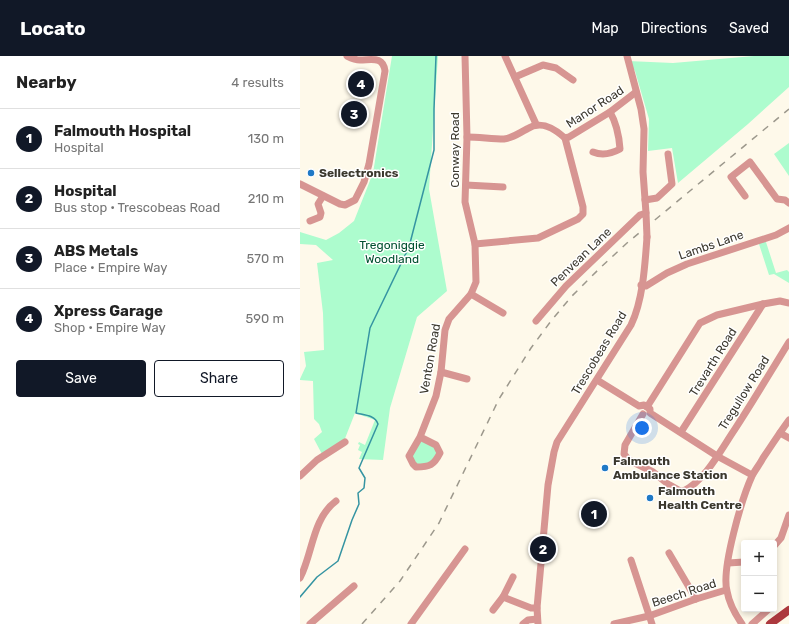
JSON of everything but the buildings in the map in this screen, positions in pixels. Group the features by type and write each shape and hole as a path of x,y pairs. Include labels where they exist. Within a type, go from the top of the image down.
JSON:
{"main road":[{"path":"770,624 788,612"}],"street":[{"path":"300,184 340,204 345,204 352,202 358,197 364,182 369,164 385,71 384,65 381,61 375,59 358,60 347,56"},
{"name":"Conway Road","path":"465,56 467,137 466,202 475,244"},
{"path":"505,56 536,124"},
{"name":"Trescobeas Road","path":"537,621 548,485 557,442 632,325 636,316 641,285 647,237 643,172 644,129 641,109 627,56"},
{"path":"515,77 543,65 556,68 573,80"},
{"name":"Manor Road","path":"565,138 570,137 610,112 636,92"},
{"path":"593,152 600,154 612,153 620,149 619,131 616,121 610,112"},
{"path":"467,137 505,139 516,136 527,128 536,124 545,125 555,129 565,138 584,214 578,219 538,238 475,244"},
{"path":"645,200 657,198 672,184 668,154"},
{"path":"745,196 731,177 750,162 777,199 785,200 789,203"},
{"path":"466,185 503,188"},
{"path":"310,221 320,217 321,213 318,204 323,196"},
{"name":"Penvean Lane","path":"536,321 566,286 640,215 646,213"},
{"name":"Lambs Lane","path":"641,285 646,286 667,273 687,264 776,236 789,228"},
{"name":"Venton Road","path":"420,437 436,445 440,453 436,462 416,467 409,456 420,437 436,396 441,372 444,330 449,319 471,294 476,282 475,244"},
{"path":"471,294 503,313"},
{"path":"645,410 700,323 717,315 763,304 780,301 789,304"},
{"name":"Trevarth Road","path":"681,432 763,304"},
{"name":"Tregullow Road","path":"645,410 625,445 624,454 629,460 653,472 668,484 682,492 690,488 700,478 717,456 789,342"},
{"path":"441,372 467,379"},
{"path":"597,380 717,456 752,475"},
{"path":"742,624 734,611 726,590 728,563 735,528 752,475 789,420"},
{"path":"780,433 789,438"},
{"path":"300,476 317,460 345,442"},
{"path":"300,578 306,567 322,516 336,501"},
{"path":"777,543 781,538 789,515"},
{"path":"411,624 465,549"},
{"path":"669,553 696,599"},
{"path":"631,560 652,624"},
{"path":"728,563 741,562"},
{"path":"493,610 503,597 513,577"},
{"path":"310,624 354,586"},
{"name":"Beech Road","path":"614,624 649,616 726,590"},
{"path":"503,597 531,608 537,608"},
{"path":"752,624 765,612"},
{"path":"523,624 528,620 537,621"}],"green space":[{"name":"Tregoniggie Woodland","path":"392,56 438,56 429,189 447,291 417,317 390,408 383,460 359,459 362,452 358,450 360,445 358,444 359,442 365,445 375,420 355,413 344,441 323,456 314,439 322,432 319,424 314,419 313,381 300,379 306,366 304,352 324,350 323,313 317,263 333,260 316,245 300,244 300,232 326,240 339,233 354,221 373,173"},
{"path":"754,56 789,56 789,87 678,183 672,148 648,151 649,119 635,71 628,61 673,63"},
{"path":"789,143 789,176 774,154"},
{"path":"765,239 776,273 787,270 789,272 789,283 774,274 769,275 758,241"},
{"path":"421,441 434,446 438,453 431,463 416,465 411,457"}],"waterway":[{"path":"300,597 317,577 338,561 359,504 358,493 364,488 365,478 359,468 378,424 372,417 356,413 370,328 409,247 434,150 436,56"}],"railway":[{"path":"362,624 400,581 439,523 499,399 531,348 551,321 571,297 627,243 789,109"}],"place":[{"name":"Xpress Garage","path":"361,84"},
{"name":"ABS Metals","path":"354,114"},
{"name":"Sellectronics","path":"311,173"},
{"name":"Falmouth Ambulance Station","path":"605,468"},
{"name":"Falmouth Health Centre","path":"650,498"},
{"name":"Falmouth Hospital","path":"594,514"},
{"name":"Hospital","path":"543,549"}]}
